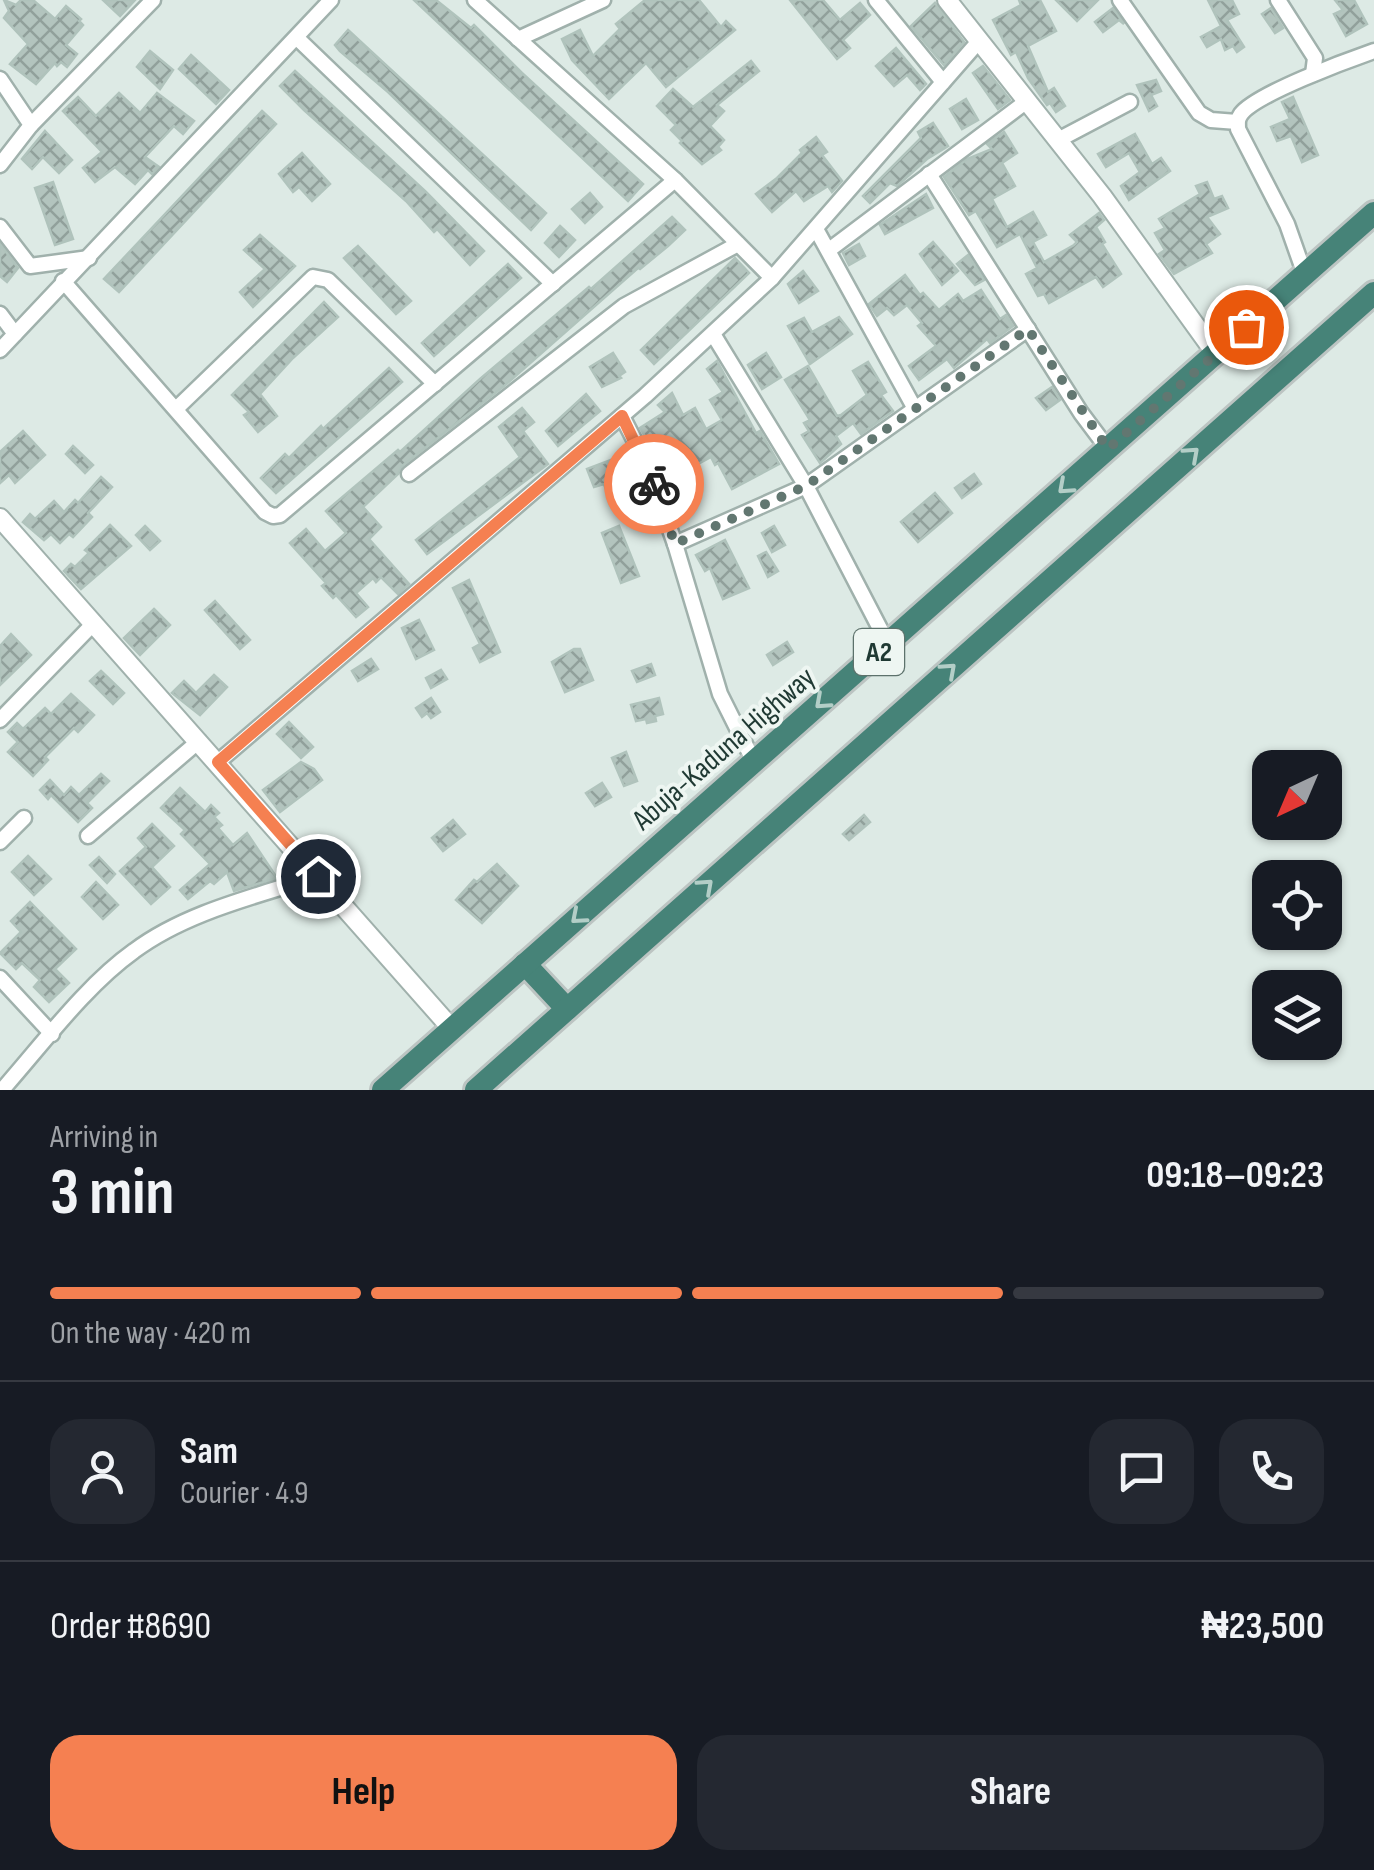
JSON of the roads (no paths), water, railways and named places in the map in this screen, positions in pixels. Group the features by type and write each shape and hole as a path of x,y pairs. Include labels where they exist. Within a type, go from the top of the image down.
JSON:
{"highway":[{"name":"Abuja-Kaduna Highway","path":"383,1090 1374,213"},
{"name":"A2","path":"476,1090 1374,293"},
{"path":"525,964 568,1009"}],"street":[{"path":"0,165 31,125 153,0"},
{"path":"0,350 331,0"},
{"path":"475,0 675,180 772,278"},
{"path":"518,39 603,0"},
{"path":"876,0 944,82"},
{"path":"947,0 1058,140 1216,354"},
{"path":"1120,0 1199,112 1211,120 1237,122"},
{"path":"1278,0 1306,38 1315,58 1313,74"},
{"path":"297,38 552,284"},
{"path":"218,762 622,416 772,278 979,41"},
{"path":"1305,275 1286,224 1237,122 1247,108 1313,74 1374,50"},
{"path":"0,79 31,125"},
{"path":"829,250 1026,101"},
{"path":"1058,140 1130,102"},
{"path":"929,174 1108,449"},
{"path":"64,280 273,516 280,515 675,180"},
{"path":"0,228 30,266 90,258"},
{"path":"816,229 915,409"},
{"path":"409,474 498,406 514,388 624,306 738,244"},
{"path":"176,409 313,277 328,280 434,384"},
{"path":"0,314 14,334"},
{"path":"675,544 806,486 1028,329"},
{"path":"712,334 806,486 888,644"},
{"path":"622,416 648,467 720,694 754,762"},
{"path":"0,518 452,1029"},
{"path":"0,720 94,624"},
{"path":"88,836 199,741"},
{"path":"0,842 24,818"},
{"path":"2,1090 133,951 178,925 318,876"},
{"path":"0,978 52,1034"}]}
